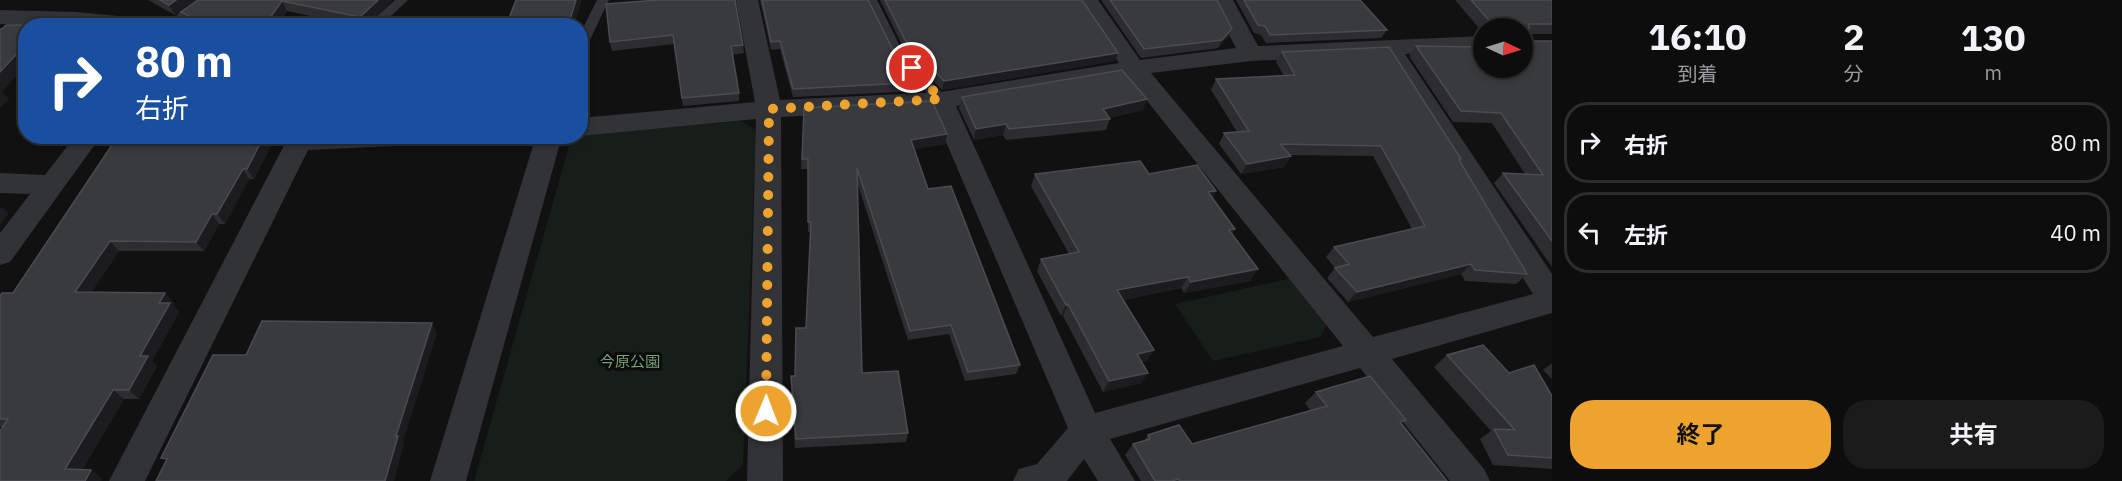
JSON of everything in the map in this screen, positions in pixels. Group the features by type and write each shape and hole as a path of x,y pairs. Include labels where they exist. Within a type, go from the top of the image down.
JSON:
{"street":[{"path":"747,0 769,109 765,481"},
{"path":"1087,0 1134,68 1368,351 1472,481"},
{"path":"1222,0 1251,54"},
{"path":"0,17 38,18"},
{"path":"588,126 769,109 941,99 1134,68 1251,54 1473,44"},
{"path":"1031,481 1046,480 1086,430 1552,300 1390,48"},
{"path":"941,99 1086,430 1117,481"},
{"path":"0,254 83,144"},
{"path":"127,481 298,144"},
{"path":"448,481 547,144"},
{"path":"0,183 53,185"}],"lane":[{"path":"180,18 208,0"},
{"path":"381,18 402,0"},
{"path":"588,31 603,0"},
{"path":"870,0 897,52 941,99"}],"green space":[{"name":"今原公園","path":"741,121 756,130 743,465 726,481 474,481 569,146 588,144 588,134"},
{"path":"1292,278 1328,321 1321,337 1213,361 1175,304"}],"building":[{"path":"160,0 176,0 169,5"},
{"path":"198,0 378,0 360,17 282,1 270,18 193,18 181,12"},
{"path":"516,0 576,0 570,18 509,18"},
{"path":"658,0 735,0 743,45 731,46 739,93 682,98 673,35 610,42 606,4"},
{"path":"762,0 868,0 892,48 923,82 793,89 780,41 771,42"},
{"path":"885,0 1082,0 1118,53 944,81 905,40"},
{"path":"1110,0 1217,0 1232,29 1222,40 1144,49"},
{"path":"1244,0 1360,0 1387,30 1270,35 1265,26 1258,25"},
{"path":"1471,0 1552,0 1552,24 1533,24 1533,18 1487,18"},
{"path":"6,25 18,25 18,53 0,72 0,29"},
{"path":"1533,41 1552,41 1552,241 1503,173 1543,175 1501,113 1461,111 1416,46 1473,47 1473,78 1533,78"},
{"path":"1389,47 1461,159 1459,160 1527,274 1475,270 1471,264 1357,292 1335,268 1349,264 1334,247 1425,226 1381,146 1280,144 1291,156 1247,164 1224,133 1249,131 1216,79 1295,75 1282,52"},
{"path":"1122,70 1147,99 1103,109 1110,119 1009,129 1006,124 976,129 962,97"},
{"path":"932,101 947,134 911,140 928,189 951,186 1020,365 968,372 951,325 910,331 857,168 862,373 898,371 908,433 796,439 791,376 795,376 796,328 806,328 811,222 808,222 808,159 802,159 804,108"},
{"path":"113,144 260,144 247,169 243,169 217,214 212,214 196,242 110,241 75,292 165,293 159,303 170,303 140,356 148,356 129,390 113,390 65,469 91,470 85,481 0,481 0,431 8,419 0,419 0,296 2,293 13,293"},
{"path":"1140,161 1149,174 1197,165 1216,191 1208,192 1235,229 1229,230 1258,269 1191,282 1188,277 1117,290 1154,350 1137,354 1148,373 1109,381 1041,259 1079,252 1035,174"},
{"path":"262,321 432,323 396,436 398,436 385,481 156,481 167,459 161,458 213,355 246,355"},
{"path":"1483,345 1509,373 1534,365 1552,396 1552,458 1508,455 1494,429 1515,430 1447,355"},
{"path":"1370,376 1406,420 1400,422 1447,481 1180,481 1178,479 1155,481 1133,444 1150,439 1148,435 1179,425 1192,444 1327,406 1316,392"}],"route":[{"path":"766,411 769,109 941,99 912,68"}]}
